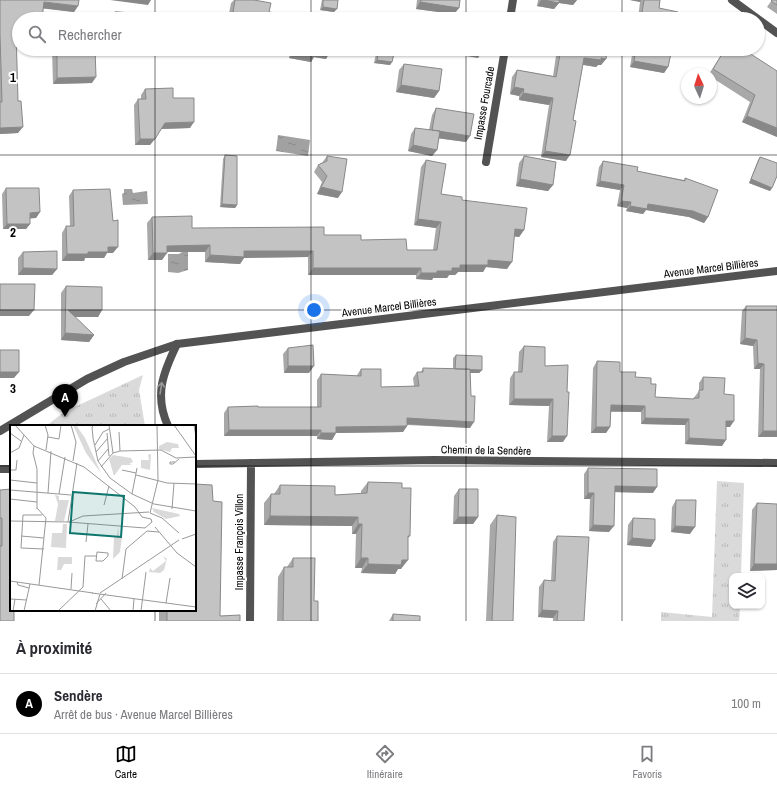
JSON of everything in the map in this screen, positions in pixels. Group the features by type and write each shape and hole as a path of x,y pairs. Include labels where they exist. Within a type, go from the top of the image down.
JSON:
{"street":[{"path":"511,12 513,0"},
{"path":"732,0 748,12"},
{"path":"765,24 777,33"},
{"name":"Impasse Fourcade","path":"486,162 504,56"},
{"name":"Avenue Marcel Billières","path":"0,431 87,379 124,362 177,344 777,271"},
{"path":"168,425 160,398 165,368 177,344"},
{"name":"Chemin de la Sendère","path":"196,463 434,460 777,463"},
{"name":"Impasse François Villon","path":"250,621 251,463"},
{"path":"0,469 10,468"}],"green space":[{"path":"143,375 139,390 145,425 47,425 64,412"},
{"path":"717,481 744,483 741,573 729,573 729,609 740,609 739,621 661,621 661,612 712,617"}],"water":[{"path":"278,135 310,140 308,156 276,151"},
{"path":"124,189 132,189 133,193 147,191 148,204 123,205 122,194 124,193"},
{"path":"182,252 188,252 188,270 178,273 168,272 168,254 179,254"}],"building":[{"path":"0,0 79,0 78,6 44,2 43,12 12,12 12,56 17,56 18,101 21,101 23,127 0,128 0,102 2,102"},
{"path":"235,0 254,0 271,3 269,12 233,12"},
{"path":"323,0 338,0 337,9 323,7"},
{"path":"421,0 460,0 459,8 420,2"},
{"path":"543,0 559,0 559,3"},
{"path":"644,0 660,0 659,8 678,12 642,12"},
{"path":"777,0 777,5 771,1"},
{"path":"57,56 95,56 96,77 57,78"},
{"path":"378,56 393,56 392,62 377,60"},
{"path":"560,56 606,56 606,59 601,58 601,60 584,58 573,120 576,121 570,155 545,151 553,98 523,93 524,89 514,87 517,70 556,77"},
{"path":"635,56 670,56 668,67 634,61"},
{"path":"721,56 754,56 777,71 777,128 747,116 755,95 717,71 717,68 714,68"},
{"path":"404,64 442,69 439,91 401,85"},
{"path":"173,88 173,98 194,98 194,122 165,123 155,139 140,139 138,99 146,99 145,89"},
{"path":"436,108 474,114 470,136 432,130"},
{"path":"415,128 440,131 437,150 413,145"},
{"path":"225,155 237,156 237,205 222,204"},
{"path":"327,156 347,159 342,192 321,187 327,176 318,165 327,161"},
{"path":"524,156 556,162 553,185 520,179"},
{"path":"760,157 777,163 777,176 772,188 751,179"},
{"path":"426,160 446,164 441,194 462,197 462,200 527,208 524,230 515,229 512,262 488,260 488,265 460,265 460,268 452,268 452,271 421,273 421,268 313,268 313,251 244,251 244,257 210,255 210,245 167,246 167,253 153,253 152,217 192,216 192,228 324,227 324,235 361,235 361,240 406,239 407,250 437,250 441,222 418,219"},
{"path":"603,161 638,167 637,171 685,181 685,178 718,190 708,217 693,211 648,204 647,209 630,206 631,202 621,201 624,185 600,181"},
{"path":"6,188 39,188 40,212 30,213 30,224 7,224"},
{"path":"110,189 113,221 118,220 118,247 108,247 108,252 67,254 66,226 74,226 73,190"},
{"path":"57,251 57,269 23,268 23,252"},
{"path":"0,284 35,284 34,310 0,310"},
{"path":"66,286 102,287 102,310 68,310 94,335 65,333"},
{"path":"746,306 777,306 777,431 763,431 764,364 758,363 757,340 745,338"},
{"path":"313,345 314,366 288,366 288,348"},
{"path":"524,346 545,347 545,366 568,365 567,392 569,392 567,436 552,436 553,399 514,399 514,372 522,372"},
{"path":"0,350 19,350 19,372 0,372"},
{"path":"456,355 482,356 482,370 455,369"},
{"path":"597,361 620,362 620,372 636,372 635,377 651,378 651,384 656,384 655,397 699,398 699,390 703,390 703,377 725,378 724,394 734,395 734,421 726,421 726,440 689,438 689,419 645,418 645,406 611,405 610,427 596,427"},
{"path":"423,368 470,369 471,396 475,396 474,422 407,418 407,426 336,427 336,433 321,433 321,430 229,430 228,407 321,407 321,374 361,376 361,369 381,369 381,387 419,386 417,372 423,372"},
{"path":"588,468 657,469 657,487 615,486 614,526 593,525 594,493 588,493"},
{"path":"368,482 402,483 402,488 411,488 408,560 402,560 401,565 368,564 368,558 361,558 362,524 358,524 358,517 270,516 271,494 280,494 280,485 335,486 335,495 367,493"},
{"path":"196,484 212,485 213,501 222,502 220,616 240,615 240,621 167,621 167,611 196,611"},
{"path":"10,489 10,611 14,611 14,621 0,621 0,546 2,546 2,518 0,518 0,490"},
{"path":"459,489 478,489 478,517 458,517"},
{"path":"676,500 696,500 695,527 675,526"},
{"path":"757,503 777,504 777,564 754,564"},
{"path":"497,515 516,517 513,621 492,621"},
{"path":"633,518 655,519 655,540 632,538"},
{"path":"557,536 589,537 584,621 557,621 558,611 542,610 544,580 555,581"},
{"path":"293,558 315,558 314,601 318,601 318,621 283,621 284,567 293,567"},
{"path":"393,614 420,616 420,621 393,621"}],"place":[{"name":"Sendère","path":"65,417"}]}
